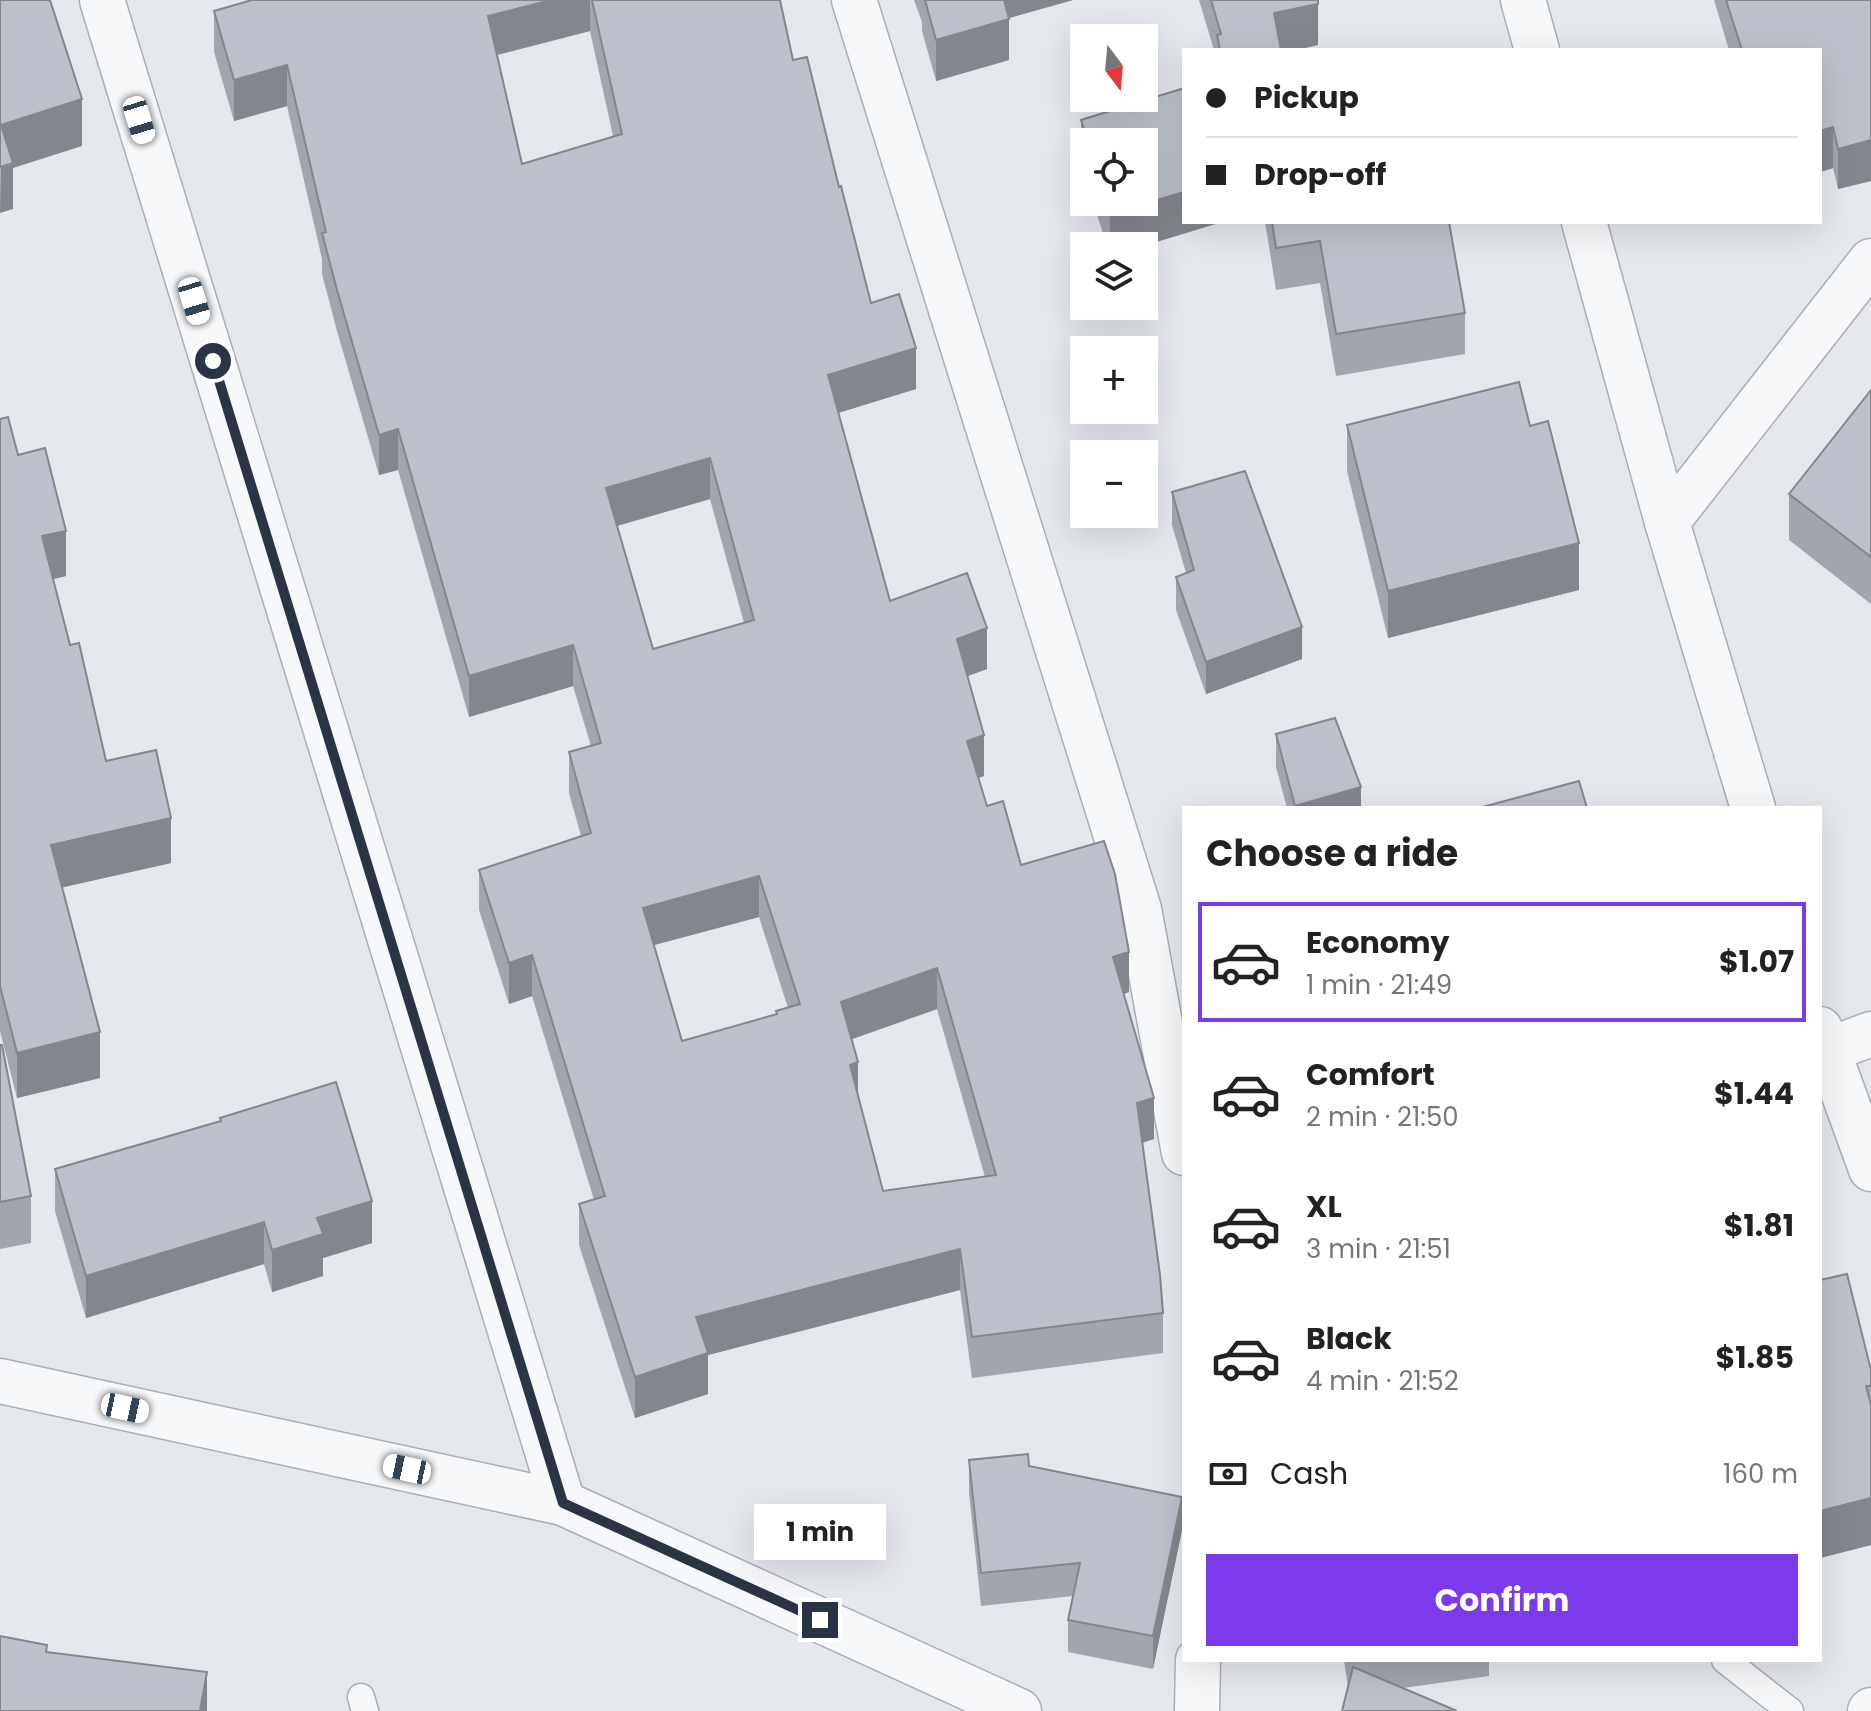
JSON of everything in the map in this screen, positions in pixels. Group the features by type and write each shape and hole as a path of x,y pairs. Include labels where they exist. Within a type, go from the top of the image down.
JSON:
{"street":[{"path":"102,0 563,1503"},
{"path":"854,0 1139,909 1182,1142"},
{"path":"1523,0 1536,48"},
{"path":"1585,224 1667,522 1752,806"},
{"path":"1667,522 1871,261"},
{"path":"1871,1034 1823,1040 1871,1169"},
{"path":"0,1381 563,1503 1019,1711"},
{"path":"1197,1711 1198,1662"}],"lane":[{"path":"1728,1662 1790,1711"}],"building":[{"path":"0,0 50,0 82,99 1,125 13,163 0,167"},
{"path":"252,0 551,0 488,16 522,164 622,134 592,0 780,0 793,60 807,57 871,303 899,294 916,348 828,375 890,601 967,573 987,628 957,639 984,735 967,741 987,806 1003,801 1021,865 1104,841 1115,874 1129,952 1113,957 1154,1098 1137,1103 1163,1313 972,1337 960,1249 696,1317 708,1353 635,1377 579,1204 605,1196 532,955 509,963 479,870 591,833 569,752 601,743 573,645 469,676 398,429 379,435 322,233 326,232 287,65 234,80 214,11","holes":["710,458 754,620 653,649 606,488","759,876 800,1004 776,1011 777,1014 682,1041 643,908","937,968 996,1175 883,1191 850,1065 858,1062 841,1002"]},
{"path":"925,0 1004,0 1009,19 936,40"},
{"path":"1211,0 1318,0 1318,4 1274,13 1281,48 1220,48 1217,35 1221,34"},
{"path":"1726,0 1871,0 1871,140 1838,149 1833,127 1822,130 1822,48 1741,48"},
{"path":"1182,89 1182,193 1158,200 1158,128 1084,128 1081,120 1107,112 1158,112 1158,96"},
{"path":"1272,224 1449,224 1465,313 1336,334 1320,241 1276,248"},
{"path":"1519,382 1530,426 1548,421 1579,543 1388,591 1347,425"},
{"path":"1871,390 1871,557 1789,494"},
{"path":"8,417 18,455 45,448 66,531 42,536 70,645 79,643 106,761 156,750 171,818 51,845 100,1032 17,1053 0,986 0,419"},
{"path":"1245,471 1302,627 1206,662 1176,577 1194,570 1172,492"},
{"path":"1335,718 1361,787 1295,806 1276,734"},
{"path":"1579,781 1586,806 1486,806"},
{"path":"0,1045 31,1196 0,1202"},
{"path":"336,1082 372,1201 317,1218 323,1234 272,1250 264,1222 86,1276 55,1169 221,1121 220,1118"},
{"path":"1847,1274 1871,1370 1871,1386 1866,1386 1871,1405 1871,1498 1822,1510 1822,1280"},
{"path":"1028,1454 1029,1466 1182,1497 1153,1636 1068,1620 1080,1563 981,1573 969,1460"},
{"path":"0,1636 47,1645 46,1652 207,1672 200,1711 0,1711"},
{"path":"1353,1667 1457,1711 1342,1711"}],"route":[{"path":"213,361 563,1503 820,1620"}]}
